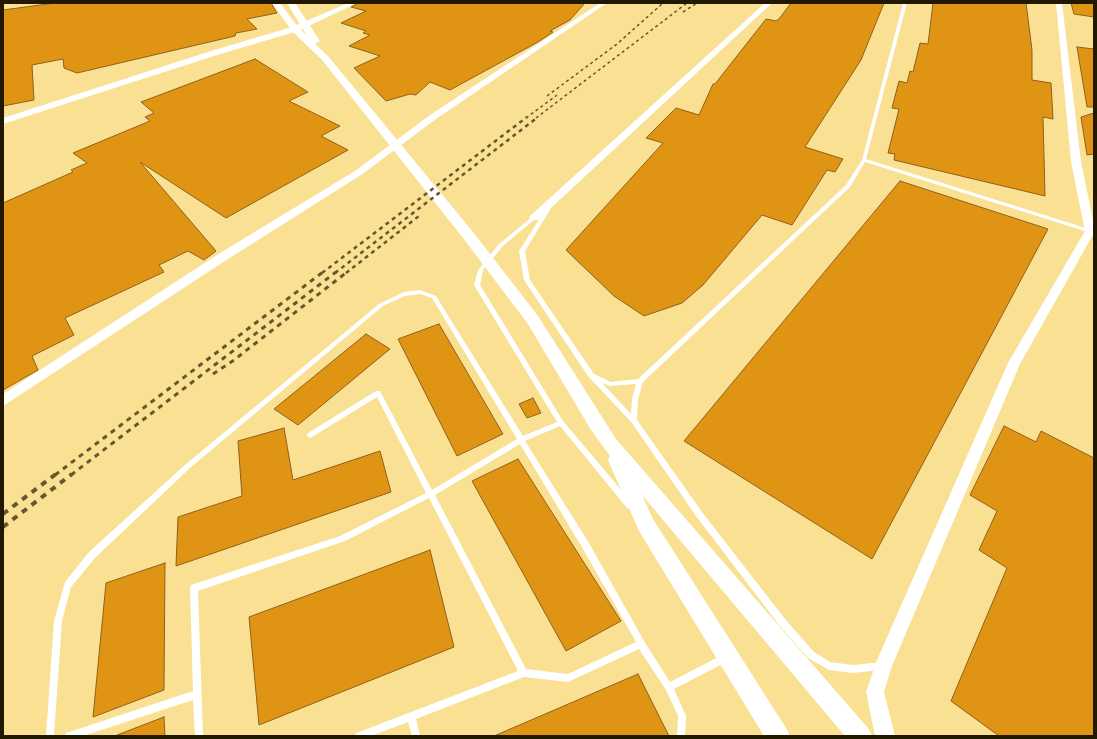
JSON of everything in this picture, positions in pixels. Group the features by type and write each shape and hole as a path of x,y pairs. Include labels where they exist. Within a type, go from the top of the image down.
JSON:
{"street":[{"path":"276,3 295,29 325,58 468,234 533,320 610,444 860,736"},
{"path":"291,3 306,24 325,58"},
{"path":"3,121 214,53 295,29 354,3"},
{"path":"3,401 224,256 358,173 433,117 604,3"},
{"path":"534,218 769,3"},
{"path":"885,736 875,692 883,666 1014,363 1090,231 1090,215 1076,162 1059,3"},
{"path":"610,444 646,525 778,736"}],"lane":[{"path":"634,421 635,399 640,381 848,186 864,160 904,3"},
{"path":"864,160 1090,231"},
{"path":"558,196 522,251 527,280 590,374 634,421 698,514 782,622 811,655 829,666 853,669 883,666"},
{"path":"534,218 500,245 481,270 477,285 562,423 646,525"},
{"path":"50,736 58,621 68,585 92,555 188,466 381,305 404,294 420,292 434,298 586,546 641,644 669,687 682,716 681,736"},
{"path":"590,374 610,384 640,381"},
{"path":"310,435 378,394 524,673"},
{"path":"199,736 194,588 342,539 431,494 521,440 562,423"},
{"path":"359,736 524,673 568,678 641,644"},
{"path":"669,687 728,656"},
{"path":"69,736 198,694"},
{"path":"411,716 416,736"}],"building":[{"path":"55,3 271,3 277,13 247,19 257,29 236,33 235,36 77,73 64,68 63,59 32,65 34,100 3,106 3,10"},
{"path":"358,3 585,3 570,20 550,31 553,32 538,42 450,90 430,82 416,95 410,94 386,101 354,68 380,56 349,46 370,35 363,33 366,31 341,23 366,11 351,7"},
{"path":"791,3 884,3 861,60 805,147 843,159 835,172 827,170 792,225 762,215 703,285 682,303 644,316 614,296 566,250 663,143 646,138 676,108 699,115 713,84 715,84 766,19 776,21"},
{"path":"933,3 1026,3 1032,50 1032,80 1051,83 1053,119 1043,117 1045,196 894,160 895,154 888,153 899,109 892,108 899,81 907,83 910,71 913,72 920,43 928,44"},
{"path":"1071,3 1094,3 1094,17 1074,14"},
{"path":"1077,47 1094,49 1094,107 1087,107"},
{"path":"255,59 308,92 289,101 340,126 321,136 348,150 226,218 140,162 216,251 204,260 188,251 159,265 164,272 65,318 74,335 32,356 38,370 3,390 3,203 73,172 71,170 87,163 73,153 150,121 145,117 154,113 141,102"},
{"path":"1094,113 1094,154 1087,155 1081,117"},
{"path":"900,181 1048,229 872,559 684,441"},
{"path":"439,324 503,434 457,456 398,339"},
{"path":"366,334 390,349 298,425 274,409"},
{"path":"533,398 541,413 527,418 519,404"},
{"path":"1004,426 1036,442 1041,431 1094,458 1094,736 999,736 951,701 1007,568 979,550 997,511 970,495"},
{"path":"284,428 293,480 380,451 391,492 176,566 178,517 242,496 238,441"},
{"path":"518,459 621,621 566,651 472,481"},
{"path":"430,550 454,647 259,725 249,617"},
{"path":"165,563 164,690 93,717 106,583"},
{"path":"638,674 669,736 494,736"},
{"path":"164,717 165,736 117,735"}],"railway":[{"path":"547,96 617,44 663,3"},
{"path":"536,118 687,3"},
{"path":"683,12 697,3"},
{"path":"526,118 557,95"},
{"path":"322,273 527,117"},
{"path":"335,273 538,117"},
{"path":"346,273 419,216"},
{"path":"55,475 323,272"},
{"path":"71,475 336,272"},
{"path":"213,374 234,360 347,272"},
{"path":"3,514 56,474"},
{"path":"3,527 72,474"}]}
